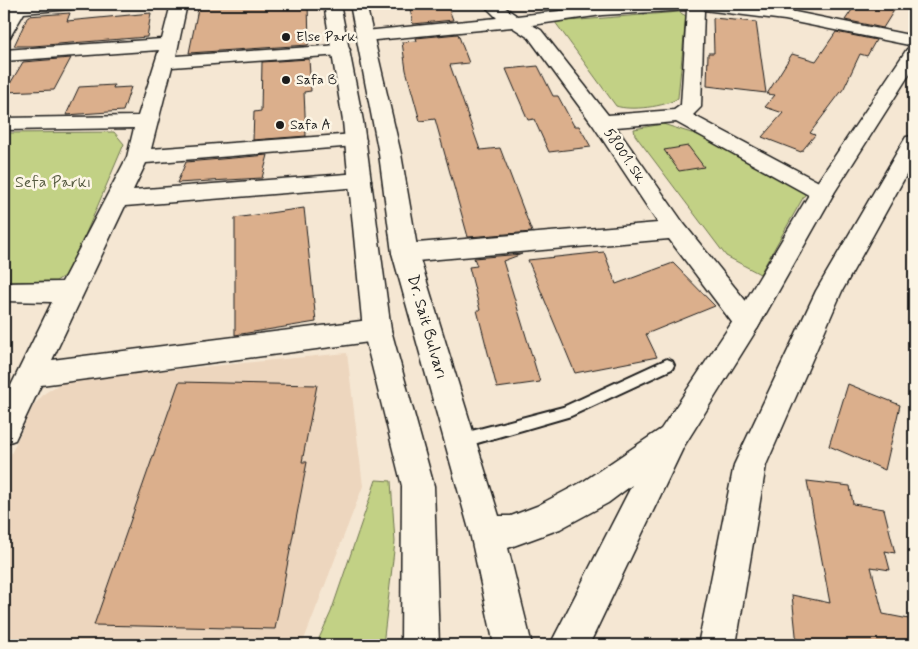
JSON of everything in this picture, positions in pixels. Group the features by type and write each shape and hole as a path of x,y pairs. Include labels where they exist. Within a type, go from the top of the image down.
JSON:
{"street":[{"path":"4,33 20,6 72,4"},
{"path":"4,431 70,292 138,157 179,4"},
{"path":"332,4 355,140 377,330 418,486 420,645"},
{"name":"Dr. Sait Bulvarı","path":"358,4 390,154 405,254 487,533 513,645"},
{"name":"58001. Sk.","path":"492,4 502,16 526,27 535,34 602,122 675,230 747,322"},
{"path":"365,36 513,22 601,7 696,4 783,9 914,40"},
{"path":"602,122 679,116 691,107 696,4"},
{"path":"4,55 341,50"},
{"path":"569,645 673,437 747,322 822,193 914,53"},
{"path":"679,116 822,193"},
{"path":"4,124 146,122"},
{"path":"138,157 355,140"},
{"path":"717,645 750,465 829,291 914,142"},
{"path":"117,199 360,180"},
{"path":"405,254 675,230"},
{"path":"4,292 70,292"},
{"path":"32,374 377,330"},
{"path":"487,533 511,532 548,518 596,492 673,437"}],"lane":[{"path":"460,441 566,412 668,365"}],"shaded area":[{"path":"347,353 363,486 302,645 4,645 4,469 33,406 45,393 66,380"}],"green space":[{"path":"679,12 686,16 678,98 665,104 639,108 616,106 555,22"},
{"path":"663,124 701,136 808,189 760,274 726,256 635,135 634,129"},
{"name":"Sefa Parkı","path":"114,132 124,144 69,273 56,281 4,282 4,133"},
{"path":"376,480 391,481 395,542 383,645 316,645 331,612"}],"building":[{"path":"199,4 308,4 309,43 308,45 189,53"},
{"path":"409,4 447,4 453,20 413,24"},
{"path":"856,4 898,4 883,28 845,20"},
{"path":"70,13 67,21 151,13 147,37 14,46 28,16"},
{"path":"713,18 756,22 766,93 707,86 708,53 714,53"},
{"path":"836,32 876,40 867,56 860,54 844,88 810,133 815,135 801,152 762,137 783,113 765,107 775,95 767,94 792,54 816,61"},
{"path":"458,34 469,63 450,65 480,150 500,148 532,232 468,237 435,119 420,121 406,70 402,42 417,41 416,38"},
{"path":"71,58 54,90 5,92 23,62"},
{"path":"309,59 311,91 304,92 306,136 253,140 254,112 261,111 262,62"},
{"path":"538,66 553,96 558,96 574,126 579,126 591,147 549,152 534,119 528,120 506,69"},
{"path":"114,85 113,88 131,87 123,111 66,115 79,87"},
{"path":"688,146 704,167 679,171 664,150"},
{"path":"268,155 262,178 177,183 186,162"},
{"path":"304,208 316,322 235,335 235,218"},
{"path":"604,252 616,284 673,263 715,306 646,334 657,357 575,373 528,260"},
{"path":"522,254 503,261 540,382 497,388 477,310 480,310 469,267 477,266 474,258"},
{"path":"179,382 317,385 302,462 307,462 275,629 94,625"},
{"path":"848,384 900,405 885,470 829,446"},
{"path":"807,481 850,486 853,504 884,509 895,553 885,551 890,570 871,567 883,614 914,620 914,645 797,645 792,595 830,603"}],"place":[{"name":"Else Park","path":"286,37"},
{"name":"Safa B","path":"286,80"},
{"name":"Safa A","path":"280,125"}]}
